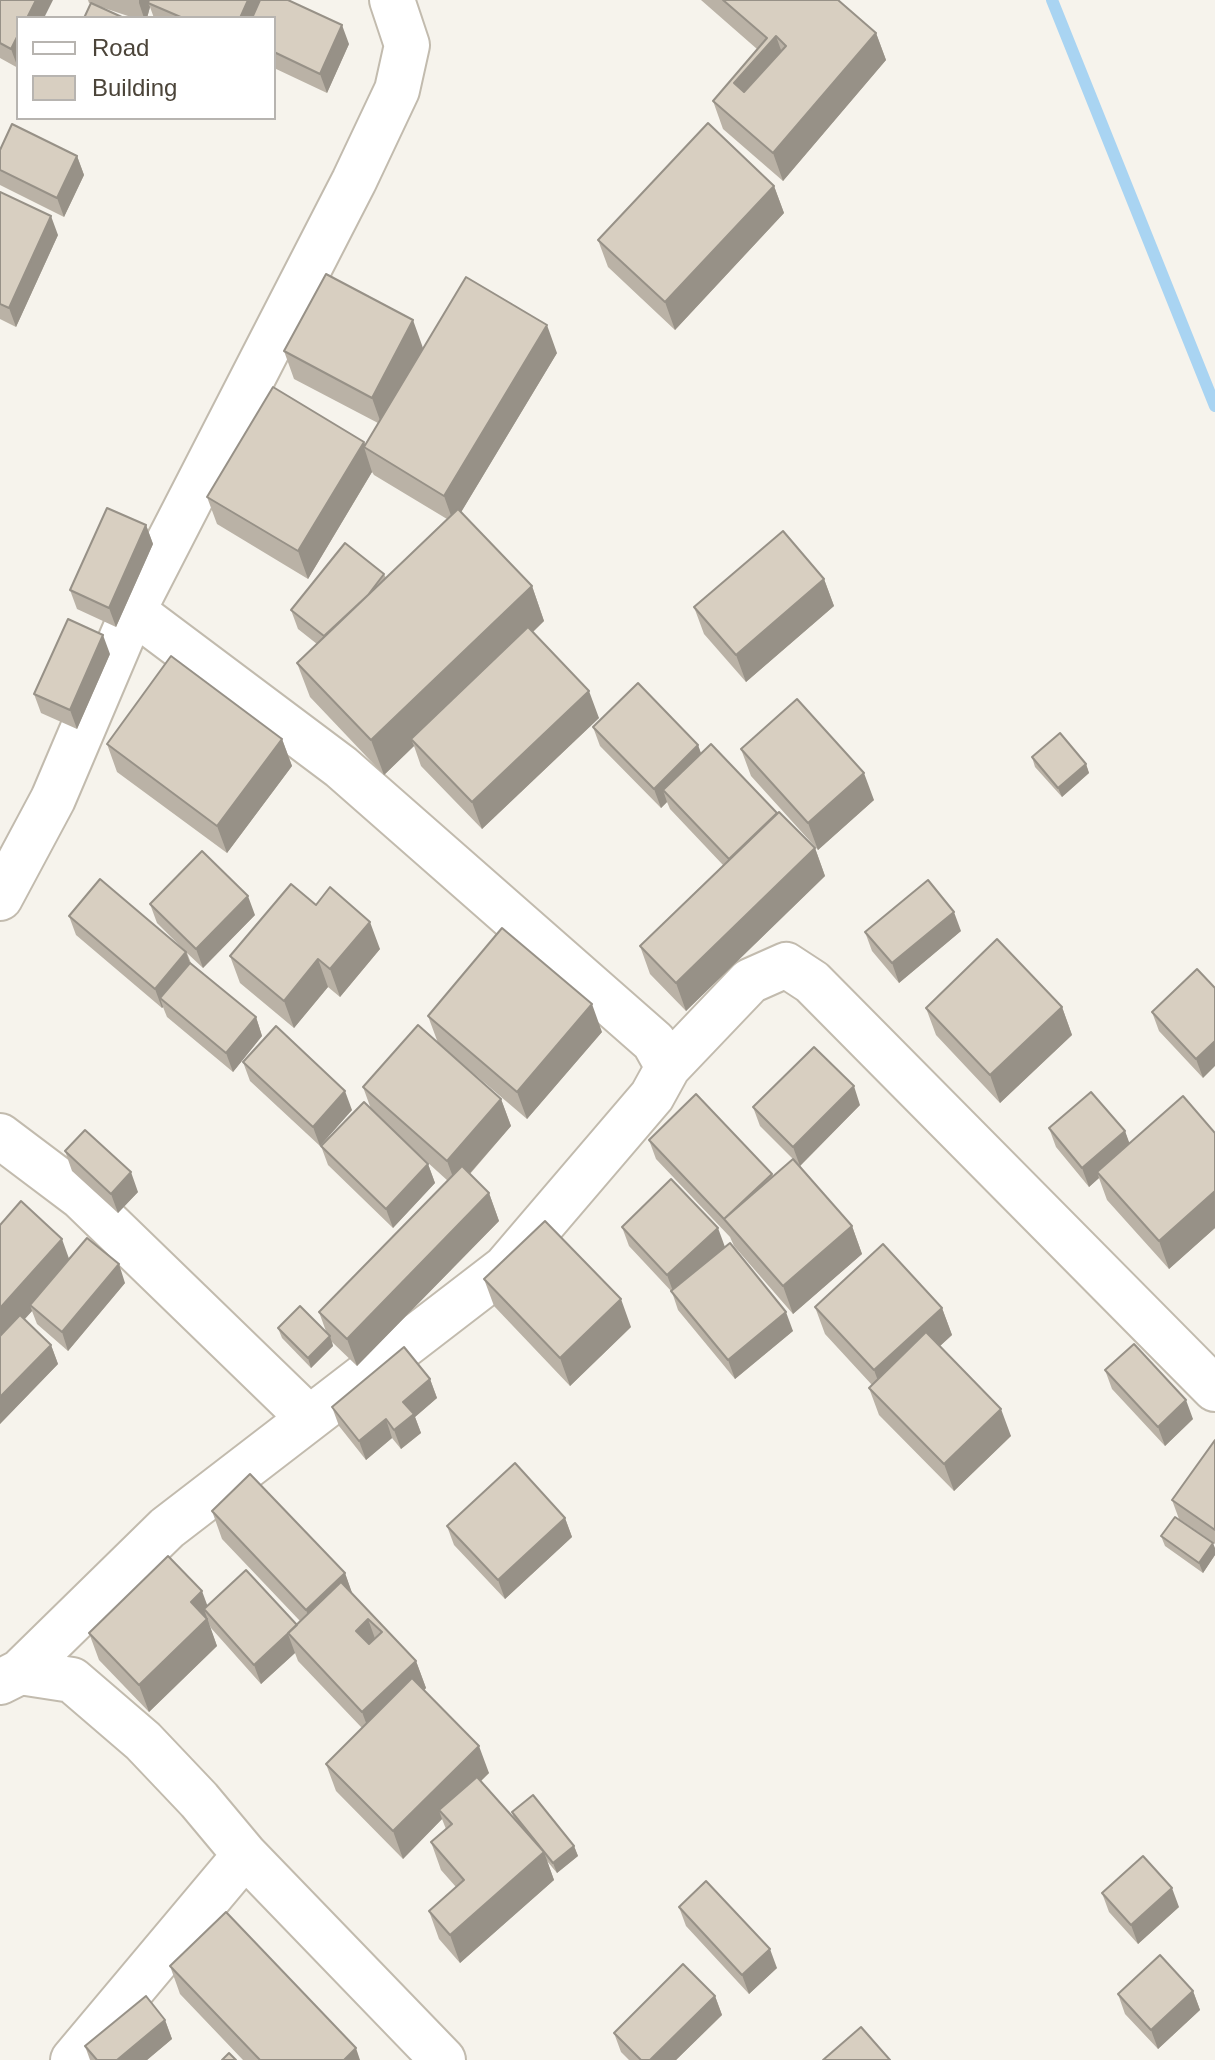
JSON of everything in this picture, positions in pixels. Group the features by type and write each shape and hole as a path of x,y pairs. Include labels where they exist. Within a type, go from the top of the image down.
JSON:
{"street":[{"path":"392,0 407,45"},
{"path":"0,898 53,799 133,611 354,181 397,90 407,45 403,30 418,0"},
{"path":"133,611 353,777 654,1042 668,1067"},
{"path":"10,1677 167,1528 505,1268 652,1096 668,1067 750,981 786,965 812,982 1215,1389"},
{"path":"0,1136 81,1197 309,1418"},
{"path":"10,1677 72,1680 143,1741 245,1855 443,2060"},
{"path":"73,2060 245,1855"}],"building":[{"path":"0,0 36,0 28,16 16,16 16,39 11,49 0,43"},
{"path":"149,0 248,0 241,16 178,16 148,3"},
{"path":"260,0 288,0 342,25 320,74 276,53 276,16 253,16"},
{"path":"723,0 838,0 876,33 773,153 713,101 767,38","holes":["776,36 786,46 744,92 734,83"]},
{"path":"91,3 120,16 85,16"},
{"path":"708,123 774,186 665,302 598,240"},
{"path":"12,124 77,156 57,198 0,170 0,150"},
{"path":"0,192 51,216 9,308 0,304"},
{"path":"326,274 413,320 372,398 284,351"},
{"path":"466,277 547,325 444,496 364,447"},
{"path":"273,387 364,442 298,551 207,497"},
{"path":"107,508 146,525 109,608 70,590"},
{"path":"458,509 532,586 371,740 297,663"},
{"path":"783,531 824,579 736,655 694,607"},
{"path":"345,543 384,574 368,595 324,636 291,610"},
{"path":"68,619 103,635 70,710 34,694"},
{"path":"528,627 589,691 472,802 411,739"},
{"path":"171,656 282,739 217,826 107,744"},
{"path":"638,683 698,745 654,789 593,727"},
{"path":"797,699 864,773 808,823 741,749"},
{"path":"1060,733 1086,764 1058,788 1032,757"},
{"path":"711,744 777,813 729,859 663,790"},
{"path":"779,812 815,848 676,983 640,946"},
{"path":"202,851 248,896 196,949 150,904"},
{"path":"100,879 186,952 155,989 69,916"},
{"path":"928,880 954,912 892,963 865,932"},
{"path":"291,884 316,905 330,887 370,922 330,969 318,959 284,1001 230,956"},
{"path":"502,928 592,1004 517,1092 428,1016"},
{"path":"997,939 1062,1007 990,1075 926,1008"},
{"path":"190,963 256,1017 226,1053 160,998"},
{"path":"1197,969 1215,988 1215,1041 1196,1059 1152,1012"},
{"path":"418,1025 501,1099 447,1161 363,1087"},
{"path":"276,1026 345,1091 313,1127 243,1062"},
{"path":"814,1047 854,1086 793,1147 753,1107"},
{"path":"1091,1092 1125,1131 1082,1168 1049,1128"},
{"path":"696,1094 772,1174 724,1219 649,1140"},
{"path":"1183,1096 1215,1133 1215,1191 1159,1241 1097,1172"},
{"path":"364,1102 428,1164 386,1209 321,1146"},
{"path":"85,1130 131,1172 111,1194 65,1151"},
{"path":"793,1159 852,1226 783,1286 724,1219"},
{"path":"462,1166 489,1193 347,1339 319,1312"},
{"path":"671,1179 718,1228 667,1275 622,1227"},
{"path":"21,1201 62,1239 0,1308 0,1225"},
{"path":"545,1221 621,1299 560,1358 484,1279"},
{"path":"87,1238 119,1264 62,1332 30,1305"},
{"path":"730,1243 786,1312 728,1360 671,1291"},
{"path":"883,1244 942,1308 874,1370 815,1307"},
{"path":"300,1306 330,1336 308,1358 278,1328"},
{"path":"20,1315 51,1345 0,1397 0,1336"},
{"path":"926,1332 1001,1409 944,1464 869,1388"},
{"path":"1134,1344 1186,1400 1158,1427 1105,1370"},
{"path":"404,1347 430,1379 403,1402 414,1414 394,1430 386,1419 359,1441 332,1407"},
{"path":"1215,1440 1215,1530 1172,1500"},
{"path":"515,1463 565,1518 498,1580 447,1526"},
{"path":"250,1474 345,1573 306,1610 212,1511"},
{"path":"1175,1517 1213,1543 1199,1563 1161,1536"},
{"path":"168,1556 202,1591 191,1602 207,1619 139,1685 89,1633"},
{"path":"246,1570 297,1625 254,1665 204,1609"},
{"path":"341,1582 416,1661 362,1712 288,1633","holes":["368,1619 382,1632 369,1644 356,1631"]},
{"path":"412,1678 479,1746 393,1831 326,1764"},
{"path":"477,1777 544,1852 450,1935 429,1911 464,1880 431,1842 452,1824 439,1810"},
{"path":"533,1795 574,1846 553,1863 512,1812"},
{"path":"1143,1856 1172,1888 1131,1925 1102,1893"},
{"path":"706,1881 770,1949 742,1975 679,1907"},
{"path":"226,1912 356,2048 344,2060 260,2060 170,1966"},
{"path":"1160,1955 1193,1991 1151,2030 1118,1994"},
{"path":"683,1964 715,1996 650,2060 641,2060 614,2033"},
{"path":"146,1996 165,2020 117,2060 97,2060 85,2046"},
{"path":"861,2027 890,2060 823,2060"},
{"path":"229,2053 236,2060 222,2060"}],"waterway":[{"path":"1052,0 1215,406"}]}
